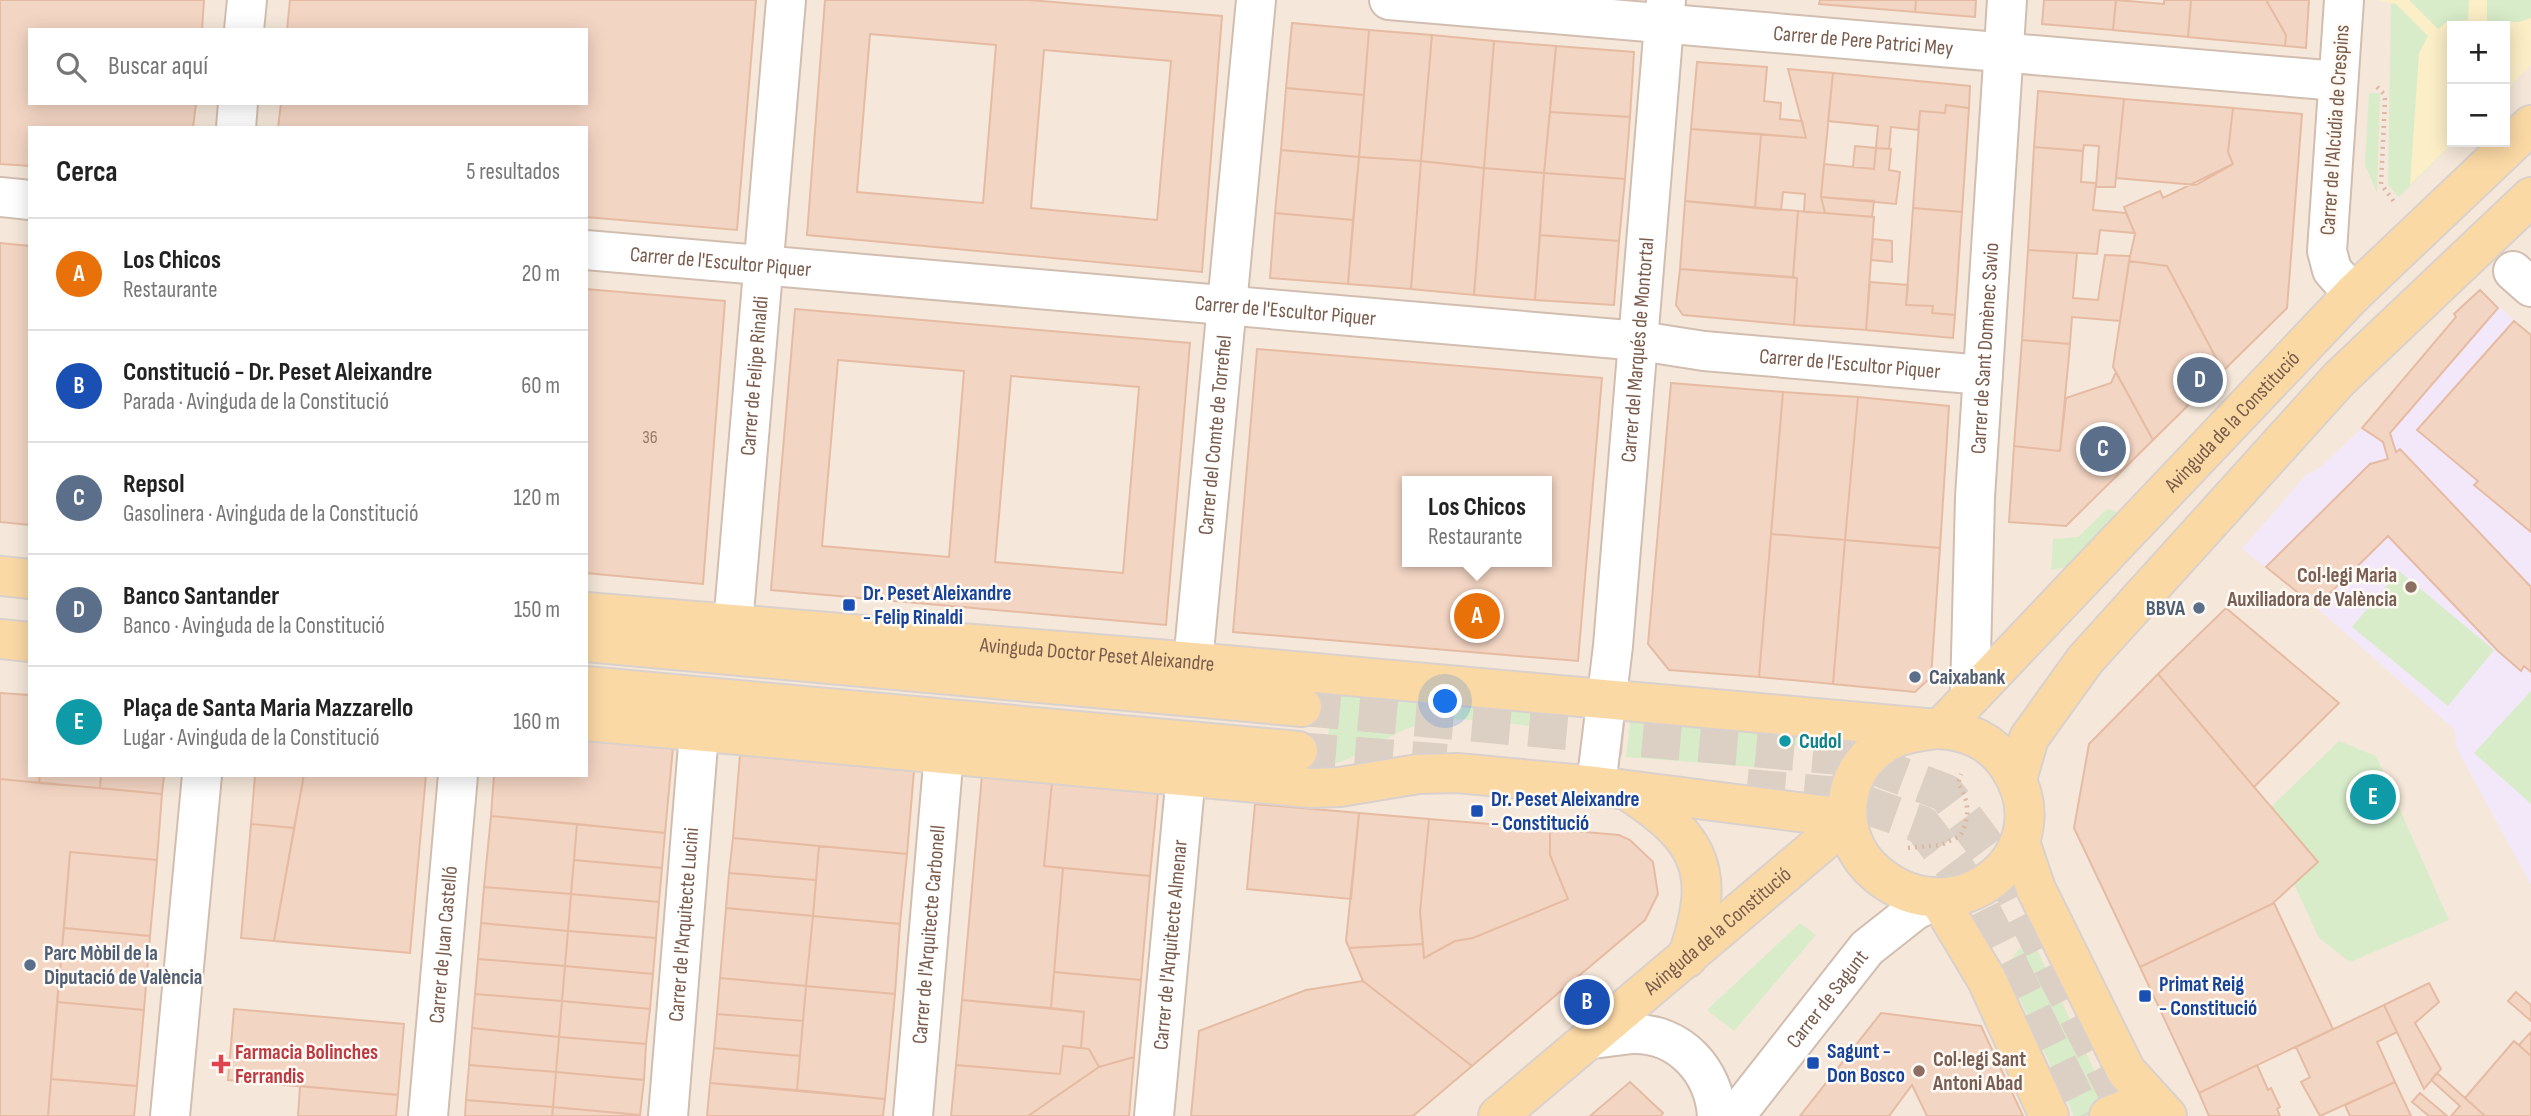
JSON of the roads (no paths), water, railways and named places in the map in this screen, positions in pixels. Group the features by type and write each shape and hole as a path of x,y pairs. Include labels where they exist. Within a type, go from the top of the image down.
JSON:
{"main road":[{"name":"Avinguda de la Constitució","path":"1939,729 2353,294 2531,125"},
{"path":"2017,779 2022,757 2038,722 2102,640 2339,379 2531,197"},
{"path":"0,576 28,579"},
{"name":"Avinguda Doctor Peset Aleixandre","path":"588,612 1193,662 1939,729"},
{"path":"0,639 28,642"},
{"name":"Avinguda Doctor Peset Aleixandre","path":"588,642 1302,707"},
{"path":"588,686 1298,751"},
{"path":"588,721 1311,788 1340,787 1418,774 1457,773 1612,789 1845,820"},
{"path":"1939,729 1962,732 1989,744 2003,757 2017,779 2024,811 2020,842 2010,861 1993,879 1979,888 1937,900 1893,886 1877,874 1857,852 1845,820 1856,778 1872,754 1894,738 1939,729"},
{"path":"1612,789 1665,815 1684,836 1697,861 1701,918 1687,958"},
{"name":"Avinguda de la Constitució","path":"1498,1116 1687,958 1845,820"},
{"path":"2020,842 2036,888 2126,1071 2163,1112"},
{"path":"1937,900 1987,980 2049,1116"},
{"path":"2109,1116 2135,1105 2163,1112"}],"street":[{"path":"244,28 247,0"},
{"name":"Carrer de Felipe Rinaldi","path":"733,625 786,0"},
{"name":"Carrer del Comte de Torrefiel","path":"1193,662 1229,306 1256,0"},
{"name":"Carrer de Pere Patrici Mey","path":"1389,0 1665,12 2004,54 2338,81"},
{"name":"Carrer de Sant Domènec Savio","path":"1970,696 1975,497 2007,0"},
{"name":"Carrer de l'Alcúdia de Crespins","path":"2344,0 2327,251 2332,270 2353,294"},
{"name":"Carrer del Marqués de Montortal","path":"1606,701 1640,341 1665,12"},
{"path":"236,126 238,105"},
{"path":"0,197 28,200"},
{"name":"Carrer de l'Escultor Piquer","path":"588,250 1640,341 1704,351 1983,375"},
{"path":"1606,701 1612,789"},
{"name":"Carrer de l'Arquitecte Lucini","path":"668,1116 699,733"},
{"name":"Carrer de l'Arquitecte Carbonell","path":"914,1116 944,753"},
{"name":"Carrer de l'Arquitecte Almenar","path":"1154,1116 1186,775"},
{"path":"170,1116 202,777"},
{"name":"Carrer de Juan Castelló","path":"428,1116 458,777"},
{"name":"Carrer de Sagunt","path":"1735,1116 1867,948 1914,911 1937,900"},
{"path":"1590,1040 1634,1034 1652,1036 1685,1050 1711,1086 1717,1116"}],"tunnel":[{"path":"1302,707 1851,757 1946,793 2002,868 2129,1116"},
{"path":"1298,751 1446,763"},
{"path":"1747,788 1841,796 1922,825 1972,891 2084,1116"}],"place":[{"name":"Banco Santander","path":"2200,380"},
{"name":"Repsol","path":"2103,449"},
{"name":"Col·legi Maria Auxiliadora de València","path":"2411,587"},
{"name":"Dr. Peset Aleixandre - Felip Rinaldi","path":"849,605"},
{"name":"BBVA","path":"2199,608"},
{"name":"Los Chicos","path":"1477,616"},
{"name":"Caixabank","path":"1915,677"},
{"name":"Cudol","path":"1785,741"},
{"name":"Plaça de Santa Maria Mazzarello","path":"2373,797"},
{"name":"Dr. Peset Aleixandre - Constitució","path":"1477,811"},
{"name":"Parc Mòbil de la Diputació de València","path":"30,965"},
{"name":"Primat Reig - Constitució","path":"2145,996"},
{"name":"Constitució - Dr. Peset Aleixandre","path":"1587,1002"},
{"name":"Sagunt - Don Bosco","path":"1813,1063"},
{"name":"Farmacia Bolinches Ferrandis","path":"221,1064"},
{"name":"Col·legi Sant Antoni Abad","path":"1919,1071"}]}
